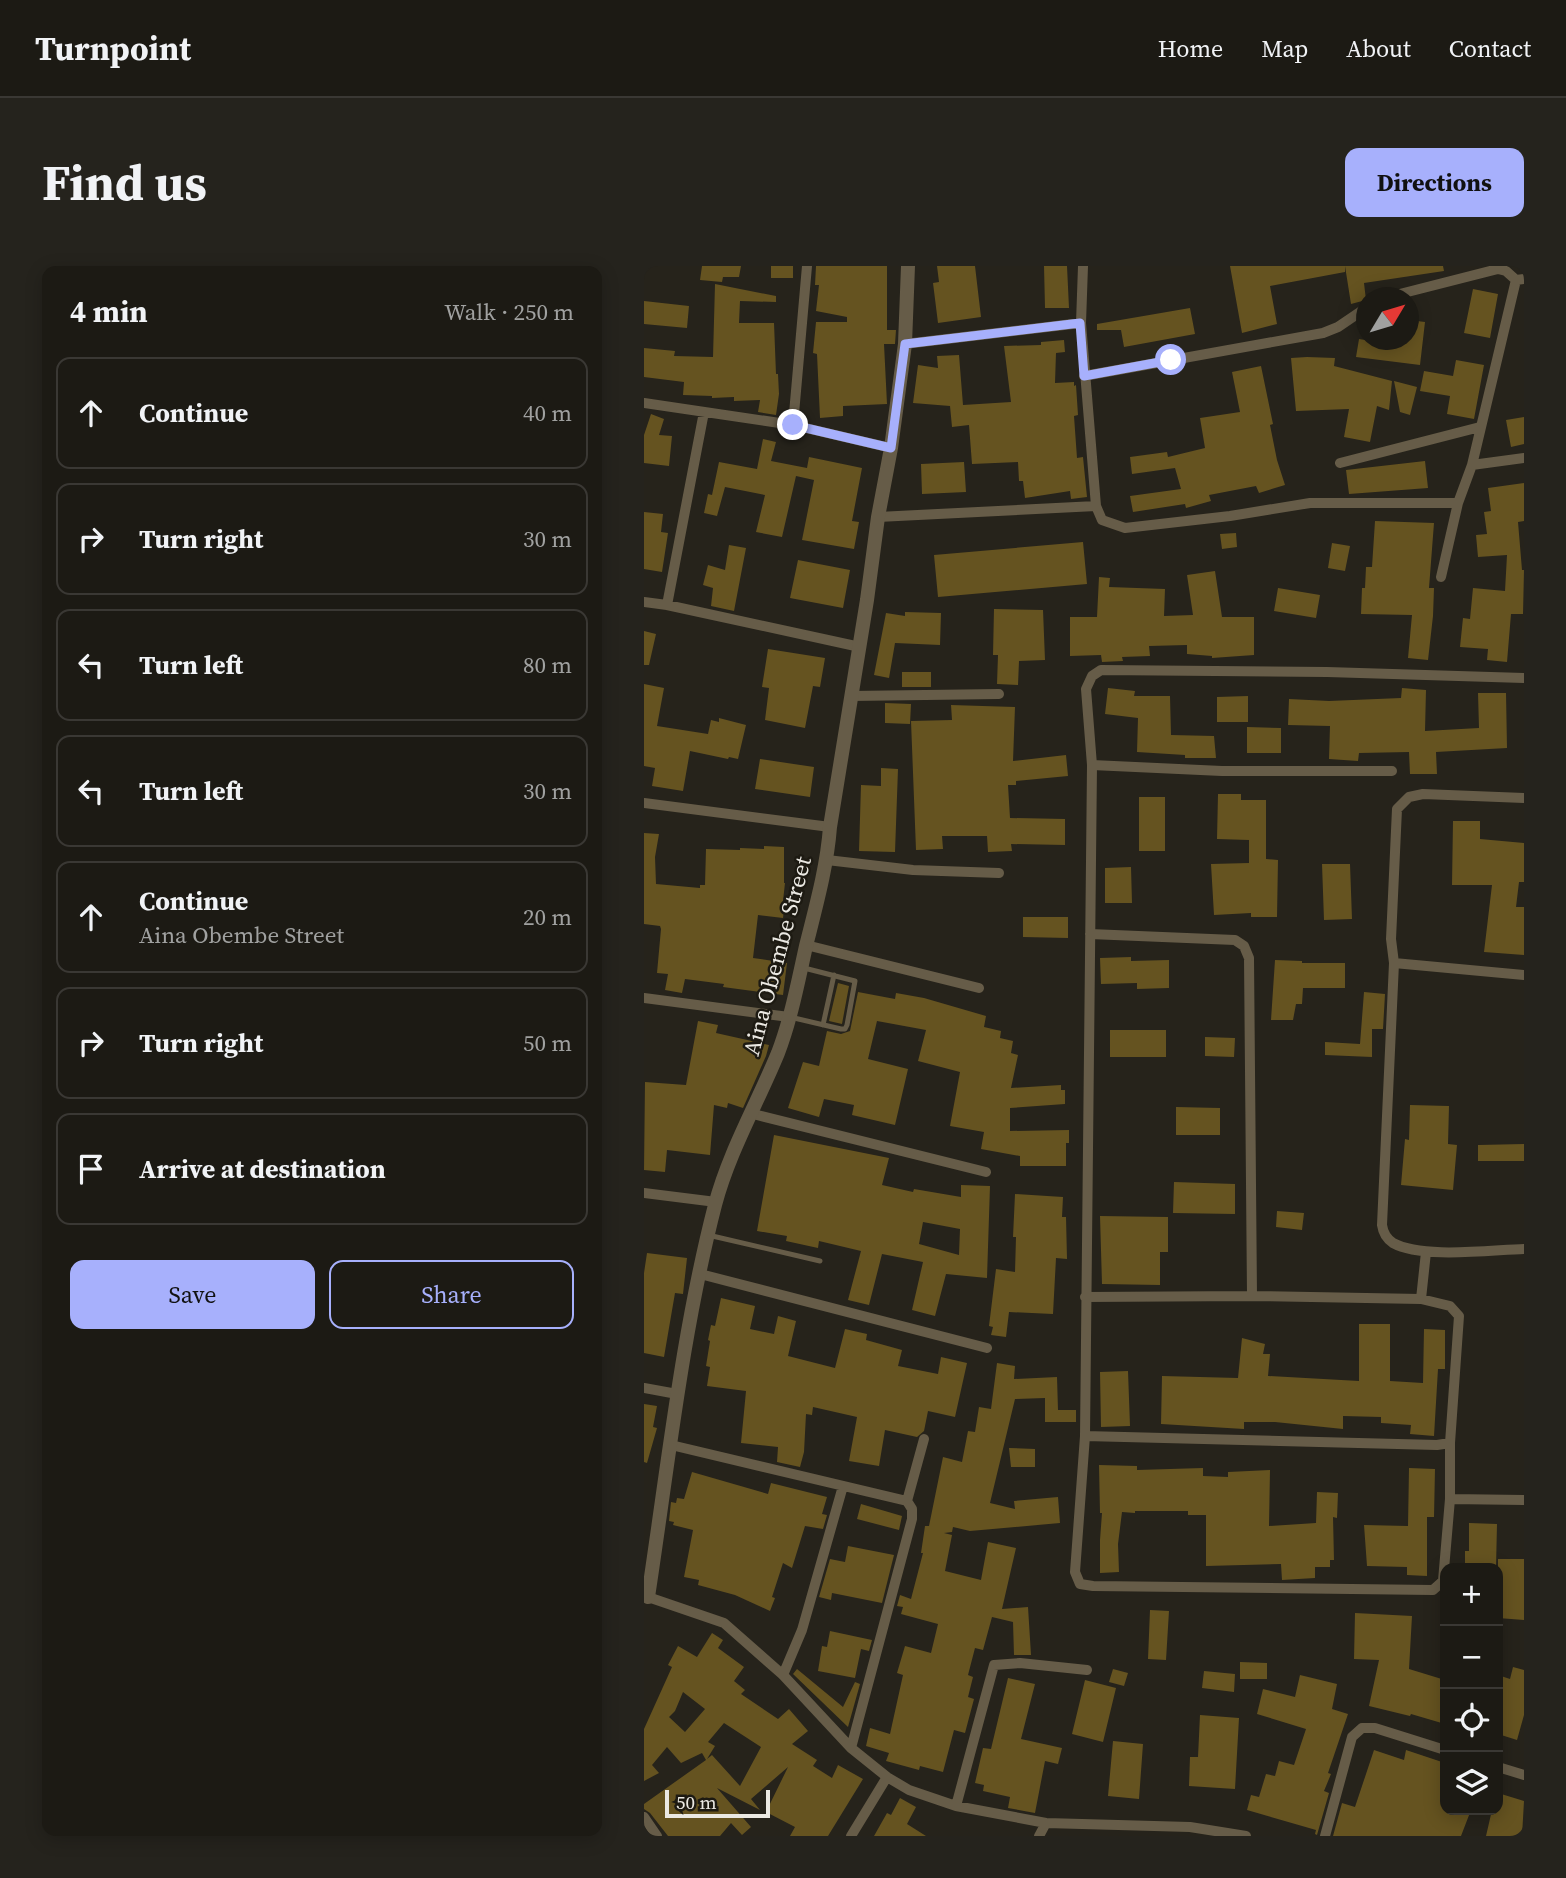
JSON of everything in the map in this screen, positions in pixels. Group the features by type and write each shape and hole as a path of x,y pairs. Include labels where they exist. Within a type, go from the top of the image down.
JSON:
{"street":[{"path":"793,425 807,266"},
{"name":"Aina Obembe Street","path":"646,1597 677,1394 716,1202 737,1144 753,1114 779,1050 827,860 850,696 891,448 905,344 908,266"},
{"path":"1083,266 1080,323 1096,506 1102,520 1125,528 1230,516 1310,503 1458,503"},
{"path":"1419,289 1498,269 1520,280 1472,465 1458,503 1441,576"},
{"path":"1084,376 1323,333 1356,315"},
{"path":"905,344 1080,323"},
{"path":"644,403 793,425 891,448"},
{"path":"667,605 704,412"},
{"path":"1340,463 1480,427"},
{"path":"1472,465 1524,458"},
{"path":"878,517 1096,506"},
{"path":"644,603 667,605 860,647"},
{"path":"1085,1297 1421,1299 1450,1306 1459,1316 1443,1581 1433,1590 1093,1586 1080,1584 1075,1572 1085,1436 1085,1297 1092,765 1086,689 1092,676 1101,670 1326,671 1524,678"},
{"path":"850,696 999,694"},
{"path":"1092,765 1222,771 1392,771"},
{"path":"1524,797 1423,793 1409,797 1397,809 1391,939 1394,963 1382,1226 1384,1234 1393,1243 1426,1252 1524,1249"},
{"path":"644,803 830,827"},
{"path":"827,860 913,870 999,873"},
{"path":"1090,934 1236,940 1244,946 1249,958 1252,1296"},
{"path":"806,945 979,988"},
{"path":"1394,963 1524,975"},
{"path":"644,998 789,1017"},
{"path":"753,1114 986,1171"},
{"path":"644,1193 716,1202"},
{"path":"1421,1299 1426,1252"},
{"path":"700,1273 987,1348"},
{"path":"644,1388 677,1394"},
{"path":"1085,1436 1423,1445 1450,1443"},
{"path":"907,1501 923,1439"},
{"path":"671,1445 907,1501 912,1509 912,1519 852,1748"},
{"path":"783,1675 802,1630 843,1486"},
{"path":"1450,1499 1524,1500"},
{"path":"646,1597 724,1623 783,1675 852,1748 887,1777 909,1790 956,1806 1046,1823 1147,1831 1191,1827 1246,1836"},
{"path":"956,1806 994,1665 1020,1663 1087,1670"},
{"path":"1325,1836 1352,1737 1362,1728 1375,1728 1440,1748"},
{"path":"1503,1769 1524,1775"},
{"path":"851,1836 887,1777"},
{"path":"644,1817 657,1836"},
{"path":"1039,1836 1046,1823"}],"lane":[{"path":"789,1017 841,1029 845,1029 847,1025 855,981 801,968"},
{"path":"823,1025 834,975"},
{"path":"708,1235 820,1261"}],"building":[{"path":"702,266 741,266 739,277 723,277 722,282 700,280"},
{"path":"771,266 793,266 793,278 771,278"},
{"path":"816,266 887,266 887,330 896,330 895,344 884,344 887,404 843,406 843,416 820,418 817,354 813,353 816,322 847,322 847,317 816,311 819,285 815,285"},
{"path":"937,266 975,266 981,317 938,323 933,283 939,282"},
{"path":"1044,266 1067,266 1069,308 1045,308"},
{"path":"1230,266 1345,266 1345,272 1270,286 1277,324 1242,333"},
{"path":"1345,266 1443,266 1444,271 1364,283 1364,287 1356,287 1356,303 1351,304"},
{"path":"715,284 776,296 776,302 740,301 739,323 774,323 779,394 776,415 758,412 760,400 734,401 734,397 683,395 684,382 644,377 644,348 675,351 674,356 713,357"},
{"path":"1473,289 1498,294 1490,338 1464,333"},
{"path":"644,301 689,306 687,328 644,324"},
{"path":"1190,308 1195,334 1124,347 1121,330 1097,330 1097,324"},
{"path":"1419,321 1425,322 1420,365 1356,357 1357,350 1419,350"},
{"path":"1064,340 1065,352 1056,353 1055,383 1074,382 1074,386 1076,385 1078,415 1074,416 1077,458 1083,457 1087,497 1071,499 1070,491 1025,498 1023,481 1019,481 1018,462 972,464 969,425 952,427 950,406 913,403 918,365 938,368 937,356 959,355 963,405 1011,402 1004,346 1041,345 1041,342"},
{"path":"1291,358 1335,358 1334,366 1392,381 1389,410 1377,406 1370,442 1344,437 1349,409 1296,411"},
{"path":"1456,360 1484,365 1474,419 1447,414 1450,396 1420,391 1424,371 1453,376"},
{"path":"1261,366 1277,460 1285,485 1259,493 1256,486 1209,495 1211,501 1186,508 1185,504 1133,512 1130,496 1181,489 1175,468 1132,474 1130,457 1167,452 1168,457 1205,448 1200,418 1240,412 1232,372"},
{"path":"1394,381 1417,387 1410,415 1400,412"},
{"path":"651,414 664,419 659,435 672,436 669,466 644,463 644,435"},
{"path":"1524,417 1524,444 1511,447 1506,420"},
{"path":"763,439 776,442 771,461 807,468 809,457 862,468 852,521 859,522 854,549 802,540 814,480 796,476 782,537 756,532 765,495 725,487 717,516 704,513 708,494 712,495 719,462 757,469"},
{"path":"1425,461 1428,488 1349,494 1346,470"},
{"path":"964,462 966,492 922,494 921,464"},
{"path":"1524,483 1524,521 1518,522 1524,570 1523,614 1511,614 1507,662 1487,660 1488,649 1460,647 1463,618 1470,619 1473,588 1505,591 1507,555 1478,557 1476,535 1487,534 1484,512 1491,511 1488,488"},
{"path":"644,512 663,514 661,532 668,533 662,572 644,569"},
{"path":"1375,521 1434,523 1429,588 1434,588 1433,616 1428,660 1408,658 1412,615 1361,614 1366,567 1372,567"},
{"path":"1236,533 1237,547 1222,549 1220,534"},
{"path":"1083,542 1087,584 938,597 934,555"},
{"path":"1332,543 1350,546 1345,571 1328,568"},
{"path":"729,545 746,548 734,611 711,606 713,588 703,585 708,565 725,570"},
{"path":"798,560 850,570 843,608 790,598"},
{"path":"1215,571 1222,617 1254,617 1254,655 1212,658 1187,654 1187,645 1149,646 1150,656 1122,657 1123,661 1102,662 1101,655 1070,656 1070,617 1097,617 1099,577 1110,578 1109,587 1165,589 1164,616 1193,615 1187,575"},
{"path":"1278,588 1320,595 1316,618 1274,611"},
{"path":"994,609 1043,610 1045,660 1019,661 1018,685 997,684 998,655 993,655"},
{"path":"905,612 941,613 940,645 895,643 889,678 874,675 886,613 905,616"},
{"path":"644,631 656,634 649,665 644,665"},
{"path":"768,649 825,658 820,687 813,686 805,728 765,720 769,688 762,687"},
{"path":"902,672 931,672 931,687 902,687"},
{"path":"644,684 664,688 657,726 708,734 711,720 719,722 719,718 746,725 738,759 690,751 683,791 652,786 655,768 644,766"},
{"path":"1108,688 1135,691 1134,696 1170,696 1171,735 1214,736 1216,758 1185,758 1185,755 1137,752 1138,718 1105,714"},
{"path":"1402,688 1426,690 1425,731 1479,728 1478,693 1506,693 1507,748 1436,752 1437,774 1410,774 1409,752 1359,753 1358,761 1329,759 1330,726 1288,725 1289,699 1329,701 1401,698"},
{"path":"1248,696 1248,722 1217,722 1217,697"},
{"path":"885,703 911,704 910,724 885,723"},
{"path":"951,705 1015,707 1013,761 1066,755 1068,776 1016,781 1016,785 1008,785 1010,818 1065,819 1065,845 1011,844 1012,851 988,852 987,836 942,836 943,849 916,850 911,721 952,720"},
{"path":"1247,727 1281,728 1281,753 1247,753"},
{"path":"760,759 814,767 810,797 755,789"},
{"path":"881,768 898,769 895,852 859,851 861,785 881,786"},
{"path":"1218,794 1241,794 1241,800 1266,800 1266,859 1278,860 1277,917 1251,917 1251,913 1214,915 1211,864 1249,863 1249,840 1217,839"},
{"path":"1139,797 1165,797 1165,851 1139,851"},
{"path":"1453,821 1480,821 1480,839 1524,843 1524,882 1519,882 1516,907 1524,907 1524,955 1484,952 1492,885 1452,885"},
{"path":"644,833 659,834 655,857 656,884 700,888 700,885 705,885 706,849 784,847 783,918 758,915 753,958 787,963 783,995 685,979 682,993 665,990 668,974 657,973 661,929 660,926 644,924"},
{"path":"1322,864 1350,864 1352,919 1324,920"},
{"path":"1131,867 1132,903 1105,903 1105,868"},
{"path":"1023,917 1068,917 1068,938 1023,937"},
{"path":"1131,957 1131,961 1169,960 1169,988 1137,989 1137,983 1101,984 1100,958"},
{"path":"1275,960 1345,963 1345,988 1303,988 1302,1004 1296,1004 1293,1020 1271,1020"},
{"path":"838,983 849,986 842,1024 829,1021"},
{"path":"858,992 895,999 896,993 924,998 986,1016 984,1027 1001,1031 1000,1038 1013,1041 1011,1053 1018,1055 1011,1088 1061,1085 1061,1090 1065,1090 1065,1104 1010,1108 1010,1131 1069,1130 1066,1166 1020,1166 1020,1156 981,1149 984,1132 950,1126 960,1072 918,1061 926,1030 877,1021 868,1059 908,1069 895,1125 852,1115 854,1105 824,1099 819,1117 788,1108 803,1062 819,1066 827,1031 841,1034 850,1031"},
{"path":"1364,992 1385,994 1383,1029 1372,1029 1372,1057 1325,1055 1325,1042 1360,1044"},
{"path":"698,1021 718,1025 716,1033 769,1045 766,1056 743,1108 728,1103 727,1108 714,1105 710,1155 667,1150 665,1172 644,1170 645,1082 686,1085"},
{"path":"1110,1030 1166,1030 1166,1057 1110,1057"},
{"path":"1205,1037 1235,1038 1234,1057 1205,1056"},
{"path":"1410,1105 1449,1106 1448,1144 1457,1145 1453,1190 1401,1185 1405,1139 1409,1140"},
{"path":"1176,1107 1220,1108 1220,1135 1176,1135"},
{"path":"774,1135 889,1158 882,1185 913,1192 914,1189 961,1197 961,1185 990,1186 987,1278 946,1274 935,1316 912,1310 923,1262 882,1254 869,1305 848,1300 861,1251 819,1241 818,1248 786,1241 787,1236 757,1231","holes":["923,1222 960,1229 959,1255 919,1244"]},
{"path":"1524,1144 1524,1161 1478,1161 1478,1145"},
{"path":"1174,1182 1235,1184 1235,1214 1173,1213"},
{"path":"1015,1194 1063,1197 1062,1217 1066,1217 1067,1259 1056,1258 1053,1314 1009,1312 1006,1337 991,1335 993,1327 989,1326 996,1269 1015,1272"},
{"path":"1277,1211 1304,1213 1302,1230 1276,1227"},
{"path":"1100,1216 1168,1217 1168,1252 1160,1252 1160,1285 1102,1284"},
{"path":"647,1253 687,1258 683,1294 675,1293 664,1357 644,1353 644,1273"},
{"path":"721,1298 755,1306 750,1329 774,1334 778,1316 796,1321 788,1356 835,1368 845,1329 867,1334 866,1340 902,1350 898,1366 938,1374 941,1357 967,1363 955,1417 928,1411 924,1431 917,1437 885,1430 879,1466 849,1461 857,1417 813,1407 812,1415 806,1414 804,1452 800,1467 777,1462 778,1447 741,1443 746,1391 707,1386 710,1367 706,1366 708,1340 711,1325 715,1326"},
{"path":"1359,1324 1390,1324 1390,1381 1423,1383 1424,1329 1445,1330 1445,1369 1438,1369 1434,1436 1410,1434 1411,1425 1381,1423 1381,1417 1343,1416 1343,1429 1275,1422 1244,1422 1244,1429 1161,1424 1162,1376 1238,1378 1242,1338 1265,1344 1263,1354 1270,1354 1268,1376 1359,1381"},
{"path":"997,1363 1015,1366 1014,1379 1057,1377 1058,1410 1076,1410 1076,1422 1045,1422 1045,1398 1015,1399 990,1503 1015,1509 1014,1501 1058,1497 1060,1523 970,1531 953,1527 952,1532 944,1533 952,1535 945,1571 981,1580 988,1542 1016,1548 1002,1609 1028,1607 1031,1655 1014,1655 1013,1622 992,1617 983,1650 975,1648 968,1675 973,1677 968,1697 974,1699 965,1733 954,1730 943,1772 920,1766 919,1770 886,1761 889,1753 866,1746 870,1728 890,1734 903,1675 897,1673 905,1646 931,1653 938,1624 901,1614 903,1607 897,1606 900,1595 911,1599 923,1553 925,1526 929,1526 943,1457 962,1462 968,1431 975,1432 979,1407 991,1409"},
{"path":"1128,1371 1130,1426 1101,1427 1100,1372"},
{"path":"644,1404 657,1406 653,1427 657,1428 647,1463 644,1462"},
{"path":"1009,1448 1035,1449 1035,1467 1011,1467"},
{"path":"1099,1465 1137,1466 1137,1470 1203,1468 1203,1476 1228,1477 1228,1472 1270,1470 1269,1526 1316,1523 1317,1492 1338,1493 1337,1518 1333,1517 1334,1560 1330,1560 1330,1567 1315,1567 1315,1578 1282,1580 1281,1564 1206,1566 1206,1515 1188,1515 1188,1511 1135,1511 1122,1512 1118,1544 1119,1572 1100,1573 1102,1513"},
{"path":"1409,1468 1435,1469 1434,1517 1427,1517 1427,1576 1407,1575 1407,1567 1367,1566 1364,1525 1408,1526"},
{"path":"692,1472 768,1494 771,1483 827,1497 822,1514 827,1515 823,1529 805,1526 792,1568 783,1563 770,1611 735,1595 698,1585 699,1580 684,1577 693,1530 673,1525 674,1522 669,1521 671,1502 676,1503 677,1498 684,1499"},
{"path":"861,1504 902,1516 899,1530 857,1519"},
{"path":"1469,1523 1497,1524 1496,1563 1465,1563 1465,1551 1469,1551"},
{"path":"848,1546 894,1555 882,1603 832,1593 831,1600 819,1597 830,1559 845,1562"},
{"path":"1498,1559 1524,1559 1524,1620 1503,1618 1503,1563 1498,1563"},
{"path":"1150,1610 1169,1611 1166,1660 1148,1659"},
{"path":"1355,1613 1412,1616 1409,1669 1440,1678 1440,1723 1369,1706 1379,1660 1354,1659"},
{"path":"830,1631 872,1640 869,1651 861,1649 855,1678 818,1671 822,1646 827,1647"},
{"path":"712,1633 723,1640 718,1648 744,1667 734,1681 745,1690 741,1694 778,1719 789,1709 808,1731 792,1744 817,1760 813,1766 832,1778 838,1765 863,1779 828,1836 790,1836 795,1827 766,1812 788,1767 751,1799 760,1810 717,1788 751,1827 742,1835 731,1823 720,1836 668,1836 644,1809 644,1804 706,1760 702,1753 681,1763 667,1747 652,1765 659,1773 644,1781 644,1729 672,1667 668,1665 678,1646 697,1657","holes":["683,1692 705,1709 685,1732 669,1717 675,1711","724,1723 761,1747 740,1786 712,1755 707,1759 715,1746 708,1742"]},
{"path":"1240,1662 1267,1663 1267,1679 1240,1679"},
{"path":"1513,1667 1524,1670 1524,1715 1517,1740 1503,1736 1503,1677 1510,1679"},
{"path":"797,1669 843,1707 855,1682 860,1684 848,1727 793,1674"},
{"path":"1113,1669 1128,1673 1124,1686 1109,1682"},
{"path":"1204,1671 1235,1674 1234,1692 1202,1688"},
{"path":"1300,1675 1337,1684 1332,1709 1348,1714 1328,1773 1331,1774 1324,1791 1329,1793 1317,1835 1316,1830 1247,1810 1251,1795 1259,1797 1266,1774 1275,1776 1279,1761 1294,1765 1306,1729 1257,1714 1263,1689 1295,1697"},
{"path":"1008,1678 1035,1684 1021,1739 1062,1748 1058,1764 1045,1761 1035,1813 1008,1808 1010,1797 983,1791 984,1785 975,1783 983,1748 991,1749"},
{"path":"1085,1680 1116,1688 1103,1742 1072,1734"},
{"path":"1200,1715 1239,1718 1235,1789 1189,1786 1190,1757 1198,1757"},
{"path":"1113,1741 1143,1744 1139,1799 1108,1796"},
{"path":"1374,1750 1404,1760 1406,1750 1440,1761 1440,1815 1469,1815 1461,1836 1333,1836 1342,1803 1355,1807"},
{"path":"1503,1795 1524,1801 1522,1836 1486,1836 1491,1815 1503,1815"},
{"path":"900,1798 916,1807 907,1824 926,1836 874,1836 887,1813 891,1815"}],"route":[{"path":"793,425 891,448 905,344 1080,323 1084,376 1171,360"}]}
